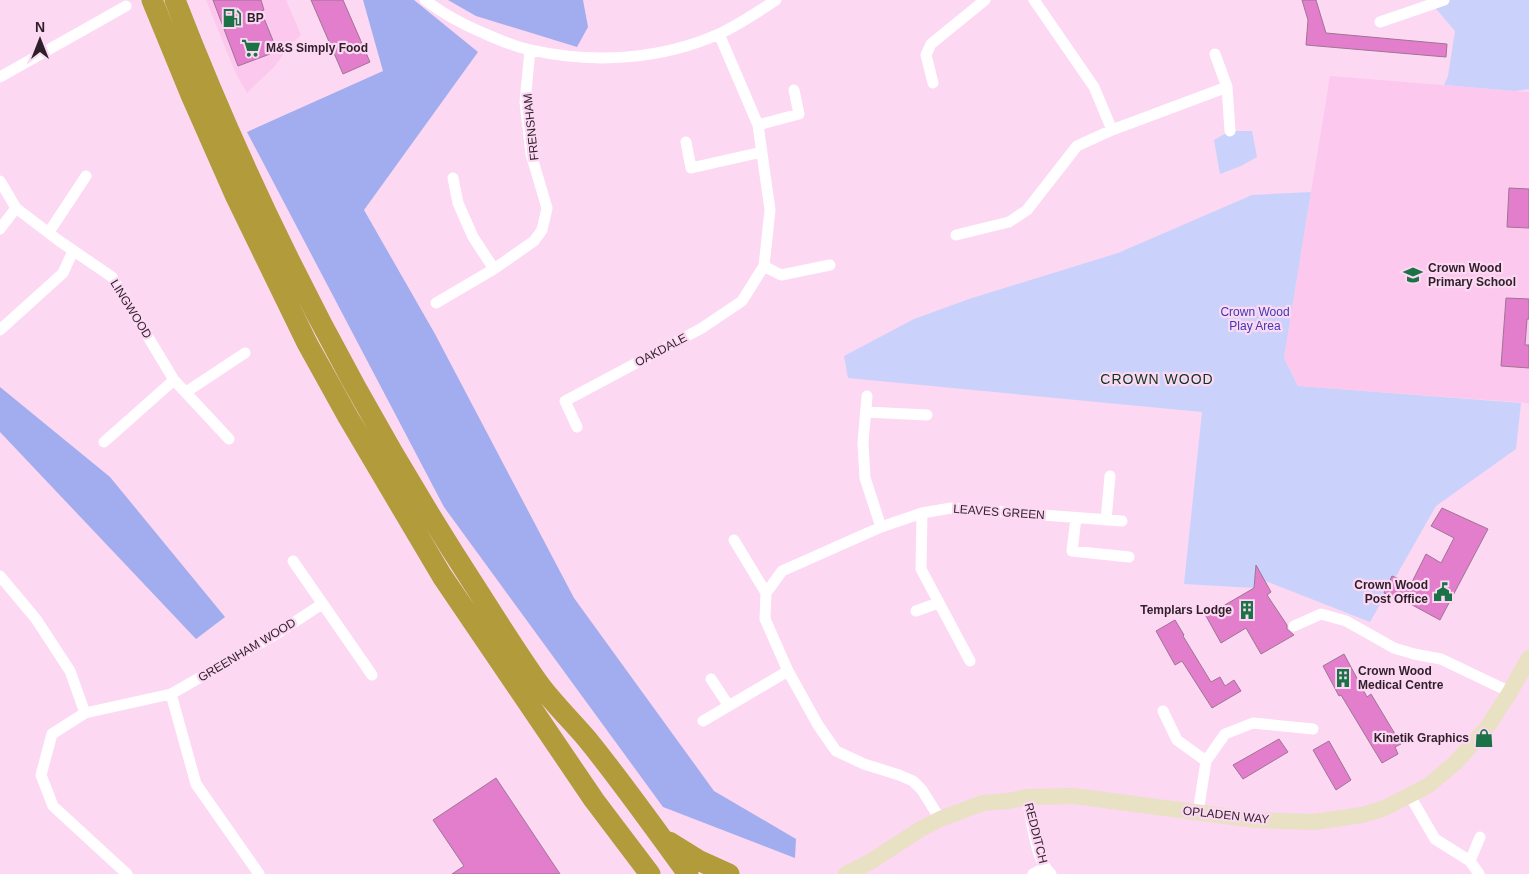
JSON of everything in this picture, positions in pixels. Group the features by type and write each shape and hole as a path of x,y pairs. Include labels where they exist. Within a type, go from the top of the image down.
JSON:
{"highway":[{"path":"152,0 236,197 307,343 348,417 442,576 594,800 650,874"},
{"path":"175,0 208,82 255,188 324,330 378,428 450,548 538,683 587,739 688,874"},
{"path":"660,837 698,860 729,874"}],"street":[{"path":"425,0 465,25 501,40 530,50 585,58 634,57 681,47 719,34 744,21 776,0"},
{"path":"933,83 926,55 931,44 985,0"},
{"path":"1034,0 1094,87 1112,130"},
{"path":"1380,22 1444,0"},
{"path":"0,76 126,6"},
{"name":"OAKDALE","path":"577,426 565,401 702,328 742,301 764,266 770,210 758,124 719,34"},
{"name":"FRENSHAM","path":"436,303 494,269 534,241 542,230 547,208 531,154 526,102 530,50"},
{"path":"1215,54 1227,87 1230,131"},
{"path":"956,234 1009,222 1027,210 1077,146 1112,130 1227,87"},
{"path":"758,124 799,114 794,90"},
{"path":"686,142 691,168 762,152"},
{"path":"49,232 86,176"},
{"path":"453,178 458,203 473,237 494,269"},
{"name":"LINGWOOD","path":"0,181 16,208 73,251 112,277 174,380 229,439"},
{"path":"0,229 16,208"},
{"path":"0,330 63,273 73,251"},
{"path":"764,266 780,275 830,265"},
{"path":"186,392 245,353"},
{"path":"104,442 174,380"},
{"path":"867,396 863,443 865,478 881,527"},
{"path":"866,412 927,415"},
{"path":"1106,520 1110,476"},
{"name":"LEAVES GREEN","path":"766,593 782,571 881,527 922,513 951,508 1122,522"},
{"path":"922,513 921,569 970,661"},
{"path":"1076,518 1072,551 1129,557"},
{"path":"734,540 766,593 765,620 788,671 818,725 836,751 864,764 913,781 922,790 940,819"},
{"path":"293,561 372,675"},
{"path":"0,576 36,619 70,671 85,713"},
{"path":"916,610 938,603"},
{"name":"GREENHAM WOOD","path":"127,874 53,806 42,775 52,734 85,713 171,694 278,633 322,604"},
{"path":"1294,626 1321,614 1346,621 1394,648 1441,659 1510,692"},
{"name":"OPLADEN WAY","path":"846,874 866,868 916,832 940,819 983,802 1008,801 1027,797 1074,796 1255,820 1314,822 1362,816 1386,808 1410,796 1429,785 1455,763 1486,729 1529,658"},
{"path":"703,721 788,671"},
{"path":"711,679 729,706"},
{"path":"171,694 196,784 259,874"},
{"path":"1163,711 1178,740 1206,761"},
{"path":"1198,813 1206,761 1224,734 1253,723 1313,728"},
{"path":"1410,796 1435,840 1470,861 1479,874"},
{"name":"REDDITCH","path":"1027,797 1040,858 1048,871 1033,874"},
{"path":"1470,861 1480,837"}],"shaded area":[{"path":"206,0 286,0 301,35 291,44 274,67 247,93 236,74"},
{"path":"363,0 414,0 478,52 364,210 435,334 574,598 714,791 796,839 795,858 663,807 444,507 247,132 383,71"},
{"path":"448,0 583,0 588,27 577,47 476,16"},
{"name":"Crown Wood Primary School","path":"1330,76 1529,92 1529,403 1298,386 1284,358"},
{"path":"0,387 110,477 225,617 196,639 0,432"}],"green space":[{"path":"1444,0 1529,0 1529,89 1515,91 1444,85 1448,76 1455,31 1432,4"},
{"path":"1230,131 1252,131 1257,157 1220,174 1214,140"},
{"name":"Crown Wood Play Area","path":"1311,192 1284,358 1298,386 1521,403 1516,449 1436,506 1370,622 1263,580 1254,588 1184,584 1202,412 848,378 844,356 914,319 969,299 1118,253 1252,195"}],"building":[{"path":"213,0 261,0 264,10 261,11 274,43 270,54 238,66"},
{"path":"311,0 343,0 370,62 343,74"},
{"path":"1302,0 1316,0 1326,33 1447,44 1446,57 1306,45 1308,20"},
{"path":"1509,188 1529,189 1529,228 1507,227"},
{"path":"1506,298 1529,299 1529,319 1527,319 1525,345 1529,345 1529,368 1501,366"},
{"path":"1442,508 1488,529 1440,620 1403,600 1384,593 1392,576 1411,584 1426,554 1441,563 1454,538 1431,526"},
{"name":"Templars Lodge","path":"1256,565 1271,592 1267,595 1287,625 1287,629 1294,635 1261,654 1246,628 1221,643 1206,616 1254,588"},
{"path":"1175,620 1211,682 1220,677 1225,686 1234,680 1241,691 1212,708 1182,661 1175,665 1156,631"},
{"path":"1344,654 1367,697 1371,694 1401,744 1395,747 1398,754 1382,763 1341,695 1339,696 1323,666"},
{"path":"1279,739 1288,752 1243,779 1233,765"},
{"path":"1329,741 1351,780 1336,790 1313,750"},
{"path":"496,778 560,874 452,874 464,866 433,820"}],"place":[{"name":"BP","path":"232,18"},
{"name":"M&S Simply Food","path":"251,48"},
{"name":"Crown Wood Primary School","path":"1413,275"},
{"name":"Crown Wood Post Office","path":"1443,592"},
{"name":"Templars Lodge","path":"1247,610"},
{"name":"Crown Wood Medical Centre","path":"1343,678"},
{"name":"Kinetik Graphics","path":"1484,738"}],"district":[{"name":"CROWN WOOD","path":"1157,379"}]}
